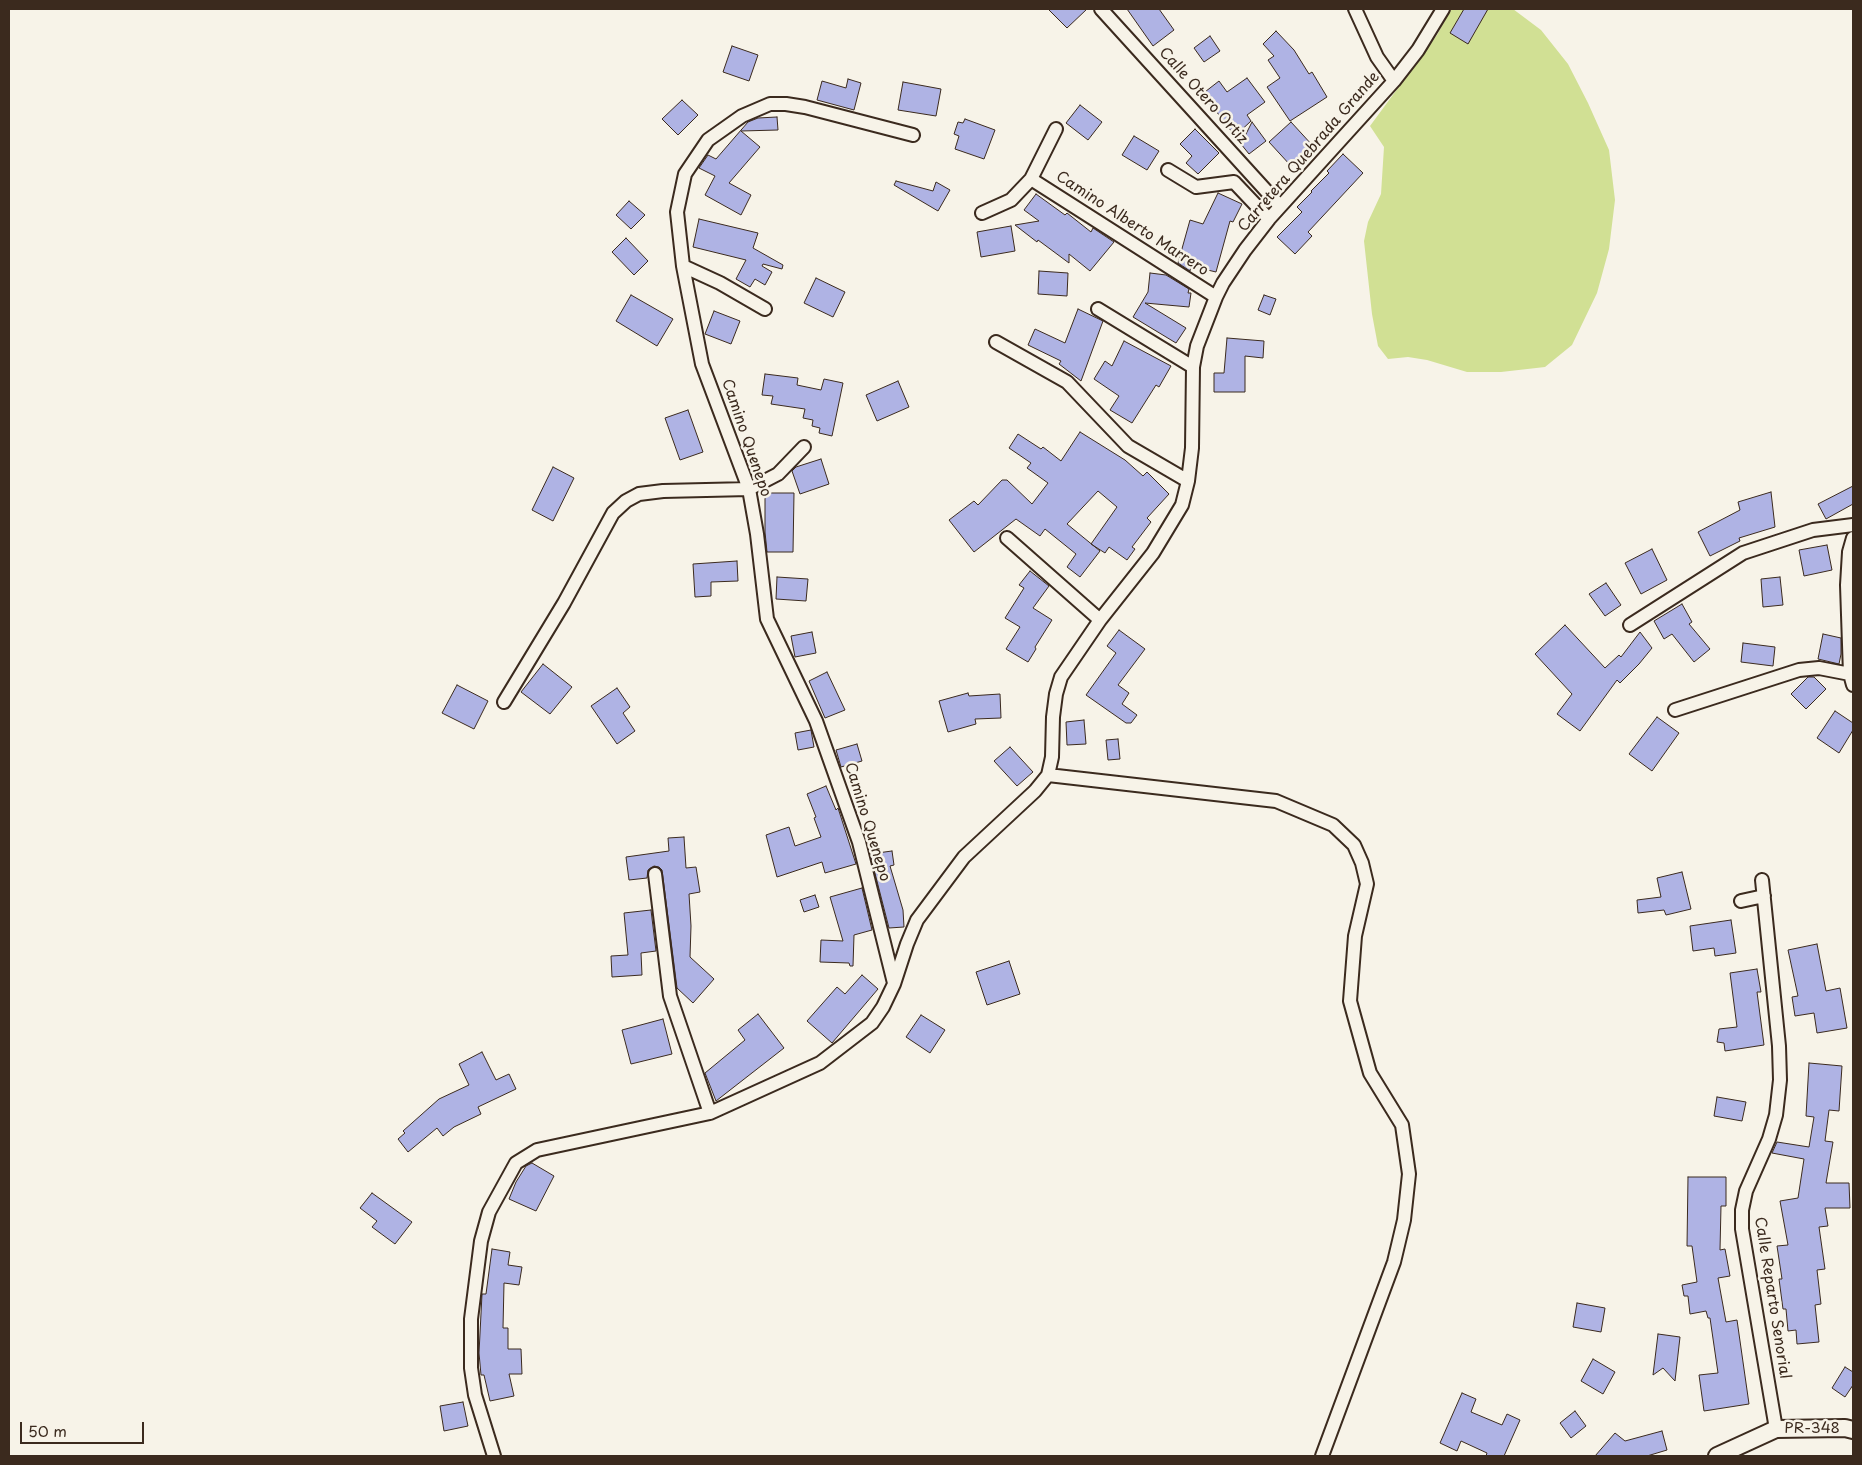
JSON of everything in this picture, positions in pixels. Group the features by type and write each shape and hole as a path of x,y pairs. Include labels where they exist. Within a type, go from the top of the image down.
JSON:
{"street":[{"name":"Calle Otero Ortiz","path":"1101,9 1280,206"},
{"path":"1355,9 1377,57 1394,82"},
{"name":"Carretera Quebrada Grande","path":"494,1456 475,1395 471,1368 471,1319 481,1241 489,1212 516,1163 537,1150 710,1113 820,1063 872,1023 883,1007 894,984 917,920 964,857 1035,791 1048,774 1052,757 1053,717 1056,694 1061,677 1100,620 1153,553 1182,505 1188,481 1192,448 1193,367 1198,346 1216,297 1245,250 1269,219 1394,82 1418,50 1443,9"},
{"name":"Camino Quenepo","path":"894,984 859,842 816,721 767,619 757,534 749,489 702,364 683,266 677,212 685,174 708,140 742,116 770,104 786,104 913,135"},
{"path":"982,213 1010,200 1031,178 1056,129"},
{"path":"1168,170 1196,187 1234,182 1269,219"},
{"name":"Camino Alberto Marrero","path":"1031,178 1216,297"},
{"path":"683,266 720,283 765,308"},
{"path":"1098,309 1193,367"},
{"path":"996,342 1067,382 1128,446 1188,481"},
{"path":"504,702 564,603 612,513 626,500 639,494 663,491 749,489 778,474 804,447"},
{"path":"1630,625 1743,553 1813,530 1853,525"},
{"path":"1007,538 1100,620"},
{"path":"1675,710 1799,670 1819,668 1852,680 1847,585 1849,552 1853,538"},
{"path":"1048,774 1276,802 1333,825 1354,845 1362,863 1366,884 1355,936 1350,1001 1370,1073 1402,1125 1409,1174 1404,1220 1394,1262 1322,1456"},
{"path":"655,874 670,996 710,1113"},
{"name":"Calle Reparto Senorial","path":"1762,880 1779,1046 1780,1080 1776,1115 1769,1139 1746,1191 1742,1210 1742,1229 1776,1429"},
{"path":"1741,901 1764,896"},
{"name":"PR-348","path":"1717,1456 1776,1429 1844,1428 1853,1430"}],"green space":[{"path":"1451,9 1513,9 1541,30 1568,64 1609,150 1615,200 1609,249 1597,293 1572,345 1545,367 1501,372 1467,372 1427,360 1408,357 1388,359 1378,346 1372,314 1364,241 1368,222 1381,194 1384,147 1370,126 1437,35"}],"building":[{"path":"1048,9 1087,9 1067,28"},
{"path":"1127,9 1159,9 1174,30 1153,46"},
{"path":"1464,9 1488,9 1468,44 1450,33"},
{"path":"1276,31 1294,50 1309,74 1312,72 1327,97 1290,121 1267,87 1280,78 1268,60 1274,56 1263,44"},
{"path":"1210,36 1220,51 1204,62 1194,48"},
{"path":"732,46 758,55 749,81 723,72"},
{"path":"1247,78 1265,102 1247,115 1251,121 1235,136 1201,95 1219,81 1227,92"},
{"path":"848,79 861,83 854,110 817,100 822,81 846,88"},
{"path":"903,82 941,89 936,116 898,110"},
{"path":"682,100 698,115 678,135 662,119"},
{"path":"1080,105 1102,122 1088,140 1066,123"},
{"path":"777,117 778,130 741,131 760,147 729,183 751,195 741,215 705,195 715,176 699,168 708,155 716,159 748,122 758,118"},
{"path":"965,119 995,130 984,159 955,149 959,136 954,134 958,122 963,123"},
{"path":"1252,122 1266,141 1249,154 1241,144"},
{"path":"1291,122 1313,146 1291,166 1269,142"},
{"path":"1195,129 1219,153 1198,174 1186,163 1192,156 1180,144"},
{"path":"1134,136 1159,151 1147,170 1122,155"},
{"path":"1343,154 1363,173 1308,232 1312,236 1295,254 1277,237 1302,212 1297,207 1329,173 1327,171"},
{"path":"896,181 933,191 936,182 950,190 938,211 894,185"},
{"path":"1218,193 1242,204 1233,222 1230,221 1216,272 1191,266 1190,271 1178,263 1190,220 1203,224"},
{"path":"1036,194 1065,215 1067,213 1091,232 1093,228 1114,242 1090,271 1069,254 1069,263 1015,225 1039,221 1024,210"},
{"path":"629,201 645,215 631,229 616,215"},
{"path":"699,219 758,233 753,248 783,265 782,269 763,264 762,266 772,272 765,285 755,279 750,287 736,279 746,260 693,247"},
{"path":"1011,226 1015,251 981,257 977,232"},
{"path":"626,238 648,261 634,275 612,252"},
{"path":"1039,271 1068,273 1067,296 1038,294"},
{"path":"1150,273 1166,275 1189,289 1188,293 1191,293 1189,307 1145,303 1186,328 1176,343 1133,317 1148,292"},
{"path":"816,278 845,292 833,317 804,303"},
{"path":"631,295 673,319 657,346 616,321"},
{"path":"1264,295 1276,299 1270,315 1258,310"},
{"path":"1078,309 1103,321 1081,381 1059,364 1061,361 1028,345 1035,329 1065,343"},
{"path":"714,311 740,321 731,344 705,334"},
{"path":"1227,338 1264,341 1263,358 1245,356 1245,392 1214,392 1214,373 1224,373"},
{"path":"1124,341 1171,366 1159,387 1156,385 1132,423 1110,410 1119,396 1094,379 1105,361 1112,366"},
{"path":"765,374 798,378 797,385 821,390 824,379 843,383 832,436 819,433 820,428 812,426 813,420 803,418 805,409 771,404 773,396 762,395"},
{"path":"898,381 909,407 877,421 866,395"},
{"path":"688,410 703,452 680,460 665,418"},
{"path":"1080,432 1125,460 1143,476 1147,472 1169,494 1147,518 1151,522 1132,547 1135,549 1127,560 1109,547 1105,553 1093,545 1100,551 1080,577 1067,567 1076,554 1045,529 1040,536 1016,519 974,552 949,520 974,501 978,505 1002,480 1007,480 1032,504 1048,483 1027,468 1031,463 1009,448 1018,434 1041,449 1043,447 1061,461","holes":["1098,491 1117,507 1091,544 1067,524"]},
{"path":"821,459 829,484 800,494 792,471 796,467"},
{"path":"553,467 574,478 553,521 532,510"},
{"path":"1853,486 1853,504 1826,519 1818,504"},
{"path":"1771,492 1775,527 1739,538 1740,541 1710,556 1698,532 1740,510 1738,502"},
{"path":"765,493 794,493 793,552 767,552"},
{"path":"1827,545 1832,570 1804,576 1799,550"},
{"path":"1652,549 1667,580 1641,594 1625,563"},
{"path":"737,561 738,581 711,582 711,596 695,597 693,564"},
{"path":"1030,571 1049,586 1033,608 1052,620 1028,662 1006,649 1020,627 1005,618 1024,588 1019,585"},
{"path":"777,577 808,579 806,601 776,599"},
{"path":"1780,577 1783,605 1763,607 1761,579"},
{"path":"1606,583 1621,605 1605,616 1589,594"},
{"path":"1682,604 1692,622 1689,624 1710,649 1694,662 1672,634 1664,639 1654,621"},
{"path":"1565,625 1605,668 1619,655 1621,657 1640,632 1652,648 1620,683 1617,680 1580,731 1557,714 1572,694 1535,654"},
{"path":"1119,630 1145,649 1118,685 1129,693 1122,704 1137,715 1131,723 1126,723 1086,695 1116,653 1107,646"},
{"path":"812,632 816,653 795,657 791,636"},
{"path":"1823,634 1841,638 1839,664 1818,659"},
{"path":"1743,643 1775,647 1773,666 1741,662"},
{"path":"543,664 572,687 550,714 521,692"},
{"path":"827,672 845,710 825,718 809,681"},
{"path":"1808,677 1814,677 1826,689 1806,709 1791,694"},
{"path":"457,685 488,701 474,729 442,713"},
{"path":"617,688 630,707 623,713 635,731 617,744 591,706"},
{"path":"968,693 969,696 1000,694 1001,718 975,719 976,724 948,732 939,701"},
{"path":"1835,711 1853,723 1853,730 1839,753 1817,738"},
{"path":"1657,717 1679,733 1652,771 1629,754"},
{"path":"1084,720 1086,744 1067,745 1066,722"},
{"path":"811,730 814,747 798,750 795,733"},
{"path":"1118,739 1120,759 1108,760 1106,740"},
{"path":"857,744 862,761 841,767 836,750"},
{"path":"1010,747 1033,772 1017,786 994,761"},
{"path":"826,786 836,810 838,808 856,864 825,873 822,862 777,877 766,835 789,827 795,846 821,837 807,794"},
{"path":"684,837 686,868 696,867 700,892 689,894 690,957 714,979 693,1003 677,988 662,870 654,866 648,870 647,878 629,880 626,857 669,851 668,838"},
{"path":"892,851 894,865 890,866 903,910 904,927 889,928 870,854"},
{"path":"1682,872 1691,909 1666,915 1664,910 1638,913 1637,900 1661,897 1657,878"},
{"path":"862,888 872,930 854,935 853,966 850,966 849,963 820,962 821,940 843,941 830,897"},
{"path":"815,895 819,907 804,912 800,900"},
{"path":"651,910 656,951 641,953 642,975 612,977 611,956 628,955 624,913"},
{"path":"1731,920 1736,953 1715,956 1714,948 1693,951 1690,926"},
{"path":"1817,944 1826,991 1840,988 1847,1028 1817,1033 1814,1013 1795,1016 1792,997 1798,996 1788,950"},
{"path":"1009,961 1020,994 987,1005 976,972"},
{"path":"1757,969 1761,992 1757,992 1764,1045 1725,1051 1724,1043 1717,1042 1719,1029 1737,1027 1730,973"},
{"path":"862,975 878,989 832,1043 807,1021 837,987 845,994"},
{"path":"758,1014 784,1048 716,1101 705,1073 745,1040 738,1030"},
{"path":"921,1015 945,1030 930,1053 906,1037"},
{"path":"663,1019 672,1054 631,1064 622,1030"},
{"path":"482,1052 496,1080 509,1074 516,1089 478,1107 481,1114 454,1127 443,1136 437,1128 408,1152 398,1139 405,1133 403,1131 439,1099 469,1085 459,1064"},
{"path":"1809,1063 1842,1066 1839,1111 1829,1110 1825,1141 1833,1142 1826,1183 1849,1183 1850,1208 1825,1208 1828,1226 1819,1227 1825,1269 1817,1270 1821,1304 1815,1305 1819,1342 1797,1344 1796,1330 1788,1331 1786,1309 1783,1309 1779,1279 1782,1279 1777,1246 1788,1245 1780,1201 1798,1198 1804,1159 1772,1153 1777,1142 1809,1147 1814,1117 1806,1116"},
{"path":"1717,1097 1746,1102 1742,1121 1714,1116"},
{"path":"532,1163 554,1176 536,1211 509,1199 516,1182 526,1166"},
{"path":"1688,1177 1726,1177 1726,1206 1721,1206 1720,1250 1725,1249 1730,1276 1718,1278 1726,1322 1737,1320 1749,1404 1704,1411 1699,1375 1718,1373 1710,1318 1708,1318 1706,1311 1690,1314 1688,1296 1684,1296 1682,1285 1697,1282 1692,1246 1687,1246"},
{"path":"372,1193 412,1222 395,1244 372,1227 377,1221 360,1208"},
{"path":"492,1249 510,1252 508,1265 522,1267 519,1285 504,1283 503,1328 508,1328 508,1349 521,1349 522,1374 509,1374 514,1396 490,1401 484,1375 481,1375 479,1353 482,1294 486,1294"},
{"path":"1577,1303 1605,1308 1601,1332 1573,1327"},
{"path":"1658,1334 1680,1337 1675,1381 1663,1368 1653,1375"},
{"path":"1593,1359 1615,1372 1603,1394 1581,1381"},
{"path":"1845,1367 1853,1372 1853,1385 1845,1397 1832,1388"},
{"path":"1462,1393 1476,1399 1471,1412 1502,1425 1507,1414 1520,1420 1504,1456 1486,1456 1487,1453 1461,1441 1457,1451 1440,1443"},
{"path":"463,1402 468,1426 444,1431 440,1406"},
{"path":"1575,1411 1586,1426 1571,1438 1560,1423"},
{"path":"1662,1431 1667,1450 1647,1456 1595,1456 1615,1433 1625,1441"}]}
